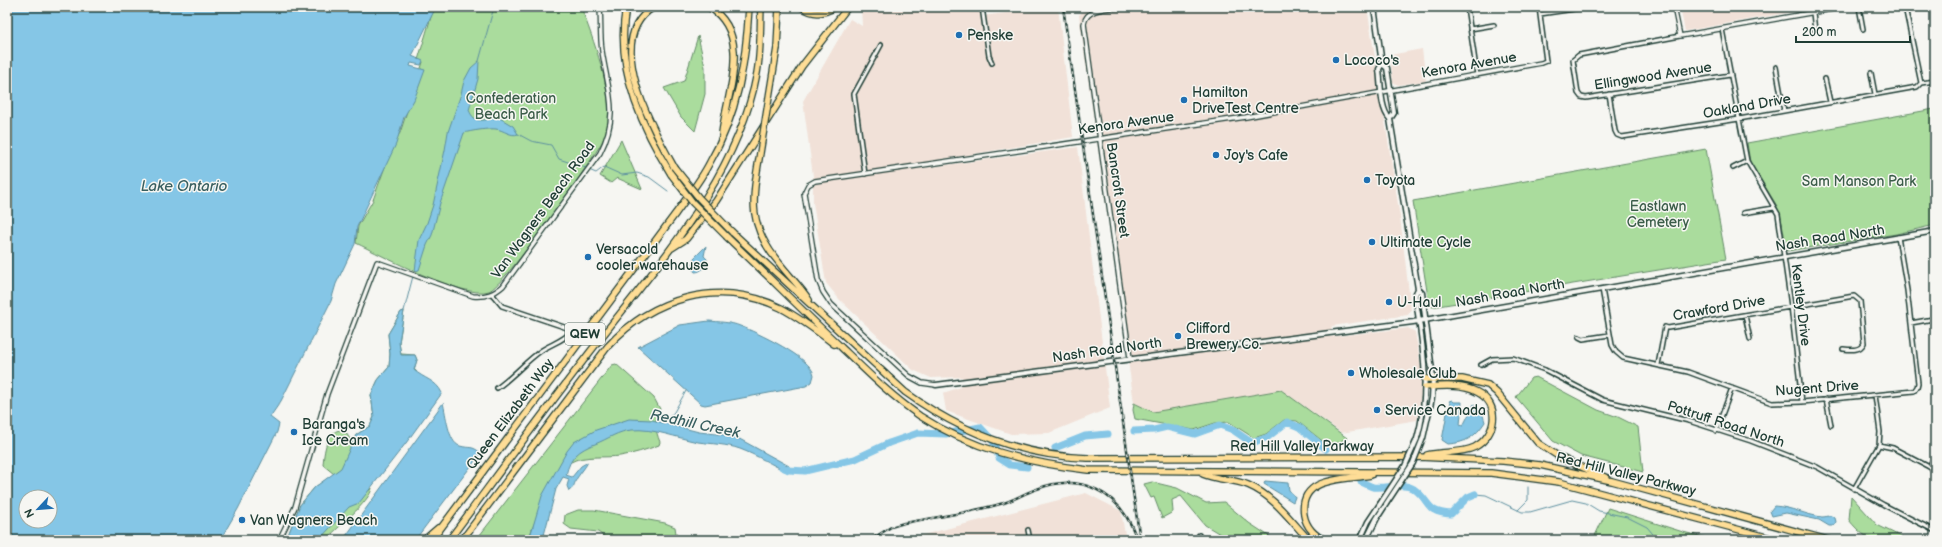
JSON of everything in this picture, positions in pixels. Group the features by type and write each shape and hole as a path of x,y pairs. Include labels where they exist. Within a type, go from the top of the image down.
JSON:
{"highway":[{"path":"626,7 623,42 633,94 647,131 671,174 693,203 844,350"},
{"path":"654,7 645,14 635,27 631,42 631,58 639,93 647,115 674,167 699,198 732,232 814,307"},
{"path":"709,7 723,19 734,43 732,81 725,112 721,141"},
{"name":"Queen Elizabeth Way","path":"432,540 676,213 711,162 721,141 736,101 747,42 749,7"},
{"name":"Queen Elizabeth Way","path":"450,540 573,374 688,225 719,176 742,125 757,73 760,46 761,7"},
{"path":"779,7 777,48 752,201 758,228 767,247 804,291 814,307"},
{"path":"802,7 807,11 820,13 835,7"},
{"path":"668,250 686,239 716,201 802,66 848,7"},
{"path":"462,540 608,346 626,327 650,312 671,302 689,297 714,293 744,296 764,301 796,316 844,350"},
{"name":"Red Hill Valley Parkway","path":"814,307 882,371 926,407 960,426 998,442 1026,450 1072,458 1185,459 1419,457 1467,458 1540,465 1612,481 1828,540"},
{"name":"Red Hill Valley Parkway","path":"844,350 890,392 920,416 954,435 997,452 1034,462 1065,468 1088,470 1491,473 1559,482 1778,540"},
{"path":"1426,379 1462,379 1488,385 1497,393 1529,433 1545,448 1562,458 1596,472 1612,481"},
{"path":"1419,457 1476,446 1490,434 1494,416 1490,404 1478,392 1454,387 1425,387"},
{"path":"1199,472 1236,481 1256,490 1274,503 1309,540"},
{"path":"1325,540 1314,533 1306,522 1304,506 1310,492 1320,484 1331,480 1380,472"},
{"path":"424,540 445,523"}],"main road":[{"path":"1366,540 1377,518 1409,469 1423,438 1432,398 1432,378 1422,293 1418,289 1390,119 1386,114 1382,92 1379,69 1382,64 1374,7"},
{"path":"1382,64 1387,67 1394,113 1390,119"},
{"name":"Nash Road North","path":"936,385 1130,358 1426,320 1784,256 1935,231"},
{"path":"1360,540 1368,522 1404,466 1417,439 1423,414 1426,379 1415,295 1418,289"}],"street":[{"name":"Van Wagners Beach Road","path":"279,540 295,507 327,394 377,262 473,296 492,294 503,286 587,172 606,140 610,128 612,111 602,48 600,7"},
{"path":"982,7 992,63"},
{"name":"Bancroft Street","path":"1123,7 1092,12 1084,19 1099,140 1130,358"},
{"path":"1467,7 1477,75"},
{"path":"1539,7 1546,61"},
{"path":"1540,14 1588,7"},
{"path":"1674,7 1680,36 1844,7"},
{"path":"1859,7 1862,29"},
{"path":"1905,7 1921,83"},
{"path":"1813,13 1815,31"},
{"path":"1470,29 1494,25"},
{"name":"Kentley Drive","path":"1722,29 1747,160 1778,214 1791,306 1802,402"},
{"name":"Ellingwood Avenue","path":"1680,36 1579,55 1573,60 1578,93 1581,97 1586,98 1730,75"},
{"path":"865,174 854,94 881,45"},
{"name":"Kenora Avenue","path":"805,189 815,181 1028,148 1099,140 1246,117 1546,61"},
{"path":"1776,68 1784,111"},
{"path":"1871,72 1875,94"},
{"path":"1825,79 1830,102"},
{"name":"Oakland Drive","path":"1609,94 1615,131 1617,135 1622,137 1784,111 1917,87 1921,83 1935,81"},
{"path":"1733,168 1747,160"},
{"name":"Nash Road North","path":"805,189 818,280 823,292 831,304 909,376 922,383 936,385"},
{"path":"1743,214 1774,208"},
{"name":"Nugent Drive","path":"1602,289 1612,345 1616,352 1623,358 1693,373 1772,403 1802,402 1914,391 1917,387 1911,323 1898,238"},
{"path":"492,294 502,306 573,330 565,339 542,350 513,377 497,388"},
{"name":"Crawford Drive","path":"1658,365 1665,327 1668,328 1850,296 1857,297 1860,301 1864,343 1862,347 1858,349 1843,349"},
{"path":"1745,315 1750,339"},
{"path":"1911,323 1933,319"},
{"path":"1579,337 1583,339 1610,335"},
{"name":"Pottruff Road North","path":"1480,365 1492,359 1513,358 1545,370 1603,400 1689,421 1716,431 1751,441 1817,467 1854,489 1935,531"},
{"path":"1716,431 1732,388"},
{"path":"1854,489 1879,445 1880,432 1875,395"},
{"path":"1826,399 1831,425"},
{"path":"1879,445 1893,448 1935,470"},
{"path":"1929,467 1935,456"},
{"path":"1028,530 1030,540"},
{"path":"1199,535 1200,540"}],"shaded area":[{"path":"861,7 978,7 981,16 1058,7 1073,137 916,164 917,169 1078,147 1110,408 1049,433 1011,434 946,411 943,393 961,387 962,377 931,378 913,370 839,299 826,283 813,203 813,176 803,101 850,19 862,26"},
{"path":"1098,7 1367,7 1400,217 1411,310 1408,315 1332,326 1329,337 1408,328 1415,332 1421,367 1422,390 1417,420 1342,433 1281,390 1153,412 1134,403 1079,15 1086,9"},
{"path":"1680,7 1820,7 1685,31"},
{"path":"1422,49 1426,81 1398,85 1393,82 1390,55"},
{"path":"1086,493 1121,511 1126,540 903,540"}],"green space":[{"name":"Confederation Beach Park","path":"434,7 581,7 601,65 608,96 608,127 602,142 564,199 528,248 498,284 489,291 477,292 443,283 403,266 356,243 358,226 373,200 394,142 400,133 423,62 418,60"},
{"path":"698,36 705,67 705,94 695,131 681,117 664,88 684,81"},
{"name":"Sam Manson Park","path":"1934,109 1935,225 1896,234 1787,251 1777,206 1750,162 1747,143"},
{"path":"621,140 642,189 617,178 611,183 600,176"},
{"name":"Eastlawn Cemetery","path":"1706,149 1726,259 1432,307 1429,304 1413,201"},
{"path":"404,311 399,343 401,354 415,355 417,360 414,369 417,372 286,540 300,505 315,487 334,474 323,465 325,448 330,437 338,430 344,430 352,442 356,435 370,426 374,417 371,395 378,380 389,367 390,354 388,334 401,312"},
{"path":"616,364 654,398 660,409 656,426 660,442 659,445 640,452 625,455 614,457 582,458 571,462 557,476 551,486 528,540 476,540 612,365"},
{"path":"1536,377 1598,410 1618,417 1638,427 1643,472 1581,456 1553,441 1516,397 1531,378"},
{"path":"1281,390 1347,438 1330,447 1297,421 1284,420 1266,434 1254,438 1229,422 1215,423 1194,430 1135,419 1133,410 1134,403 1153,412"},
{"path":"1152,482 1177,488 1206,503 1224,502 1249,523 1275,540 1230,540 1205,525 1181,496 1172,500 1173,512 1162,518 1154,497 1151,498 1144,484"},
{"path":"372,488 370,494 359,507 326,540 299,540"},
{"path":"1851,496 1877,525 1908,540 1881,540 1862,534 1849,520"},
{"path":"1608,508 1683,532 1715,540 1593,540"},
{"path":"578,510 594,510 665,523 675,527 677,540 609,540 598,532 571,529 564,524 565,515"}],"water":[{"name":"Lake Ontario","path":"7,7 436,7 412,56 423,61 421,65 411,63 410,66 425,70 414,100 404,117 396,144 357,227 355,244 336,284 331,301 281,401 270,417 279,424 277,432 238,509 220,540 7,540"},
{"path":"479,61 478,79 469,110 471,115 477,120 498,117 513,126 518,134 513,135 493,129 464,133 440,203 432,235 427,245 419,270 415,271 419,240 433,205 448,132 464,81 471,68"},
{"path":"706,246 704,256 707,259 706,264 704,268 698,272 695,272 692,268 694,258"},
{"path":"404,311 399,342 401,355 415,355 417,360 414,370 433,382 442,393 406,443 359,503 349,507 319,540 286,540 300,505 315,487 341,468 356,435 370,426 374,417 371,395 378,380 389,367 390,354 388,334 401,312"},
{"path":"709,321 725,322 736,325 782,346 804,361 811,368 814,375 812,382 806,386 705,405 701,404 638,347 680,325"},
{"path":"1452,400 1454,402 1462,402 1460,425 1463,426 1474,404 1482,412 1485,422 1478,432 1465,441 1448,444 1442,440 1448,408 1451,404 1449,401"},
{"path":"443,403 450,434 456,444 473,448 481,453 415,540 343,540"},
{"path":"629,419 652,420 699,432 734,436 789,466 789,473 735,447 698,442 648,430 632,430 622,432 589,446 576,455 570,463 566,475 572,477 581,466 588,462 587,464 569,491 567,486 569,479 563,477 556,489 544,535 570,540 529,540 542,496 567,451 574,442 596,430"},
{"path":"1265,481 1288,483 1289,490 1295,497 1293,502 1264,484"},
{"path":"1774,506 1816,516 1831,516 1835,518 1836,522 1833,526 1829,526 1819,520 1786,513 1772,516 1770,511"}],"waterway":[{"path":"479,61 494,7"},
{"path":"518,134 531,141 551,145 559,159 586,168"},
{"path":"589,170 596,173 604,167 622,175 637,173 649,177 668,191"},
{"path":"404,311 413,276"},
{"path":"664,423 674,412 686,391"},
{"name":"Redhill Creek","path":"1134,431 1154,430 1167,427 1195,434 1220,425 1233,430 1252,443 1268,437 1287,422 1299,427 1326,449"},
{"name":"Redhill Creek","path":"782,467 789,470 805,471 855,459 889,443 918,433 946,434 980,427 993,441 999,458 1010,465 1027,467"},
{"name":"Redhill Creek","path":"1055,448 1085,436 1108,434"},
{"name":"Redhill Creek","path":"1361,482 1373,487 1409,487 1419,493 1432,509 1451,514 1468,497 1475,494"},
{"path":"1518,510 1528,500 1528,487"},
{"name":"Redhill Creek","path":"1475,494 1486,495 1522,512 1530,512 1572,500 1586,503 1599,511 1627,517 1647,527 1658,540"}],"railway":[{"path":"1063,7 1140,540"},
{"path":"870,540 891,527 904,523 1005,503 1037,489 1053,484 1068,483 1096,489 1108,497 1119,507 1128,519 1135,534"}],"place":[{"name":"Penske","path":"959,35"},
{"name":"Lococo's","path":"1336,60"},
{"name":"Hamilton DriveTest Centre","path":"1184,100"},
{"name":"Joy's Cafe","path":"1216,155"},
{"name":"Toyota","path":"1367,180"},
{"name":"Ultimate Cycle","path":"1372,242"},
{"name":"Versacold cooler warehause","path":"588,257"},
{"name":"U-Haul","path":"1389,302"},
{"name":"Clifford Brewery Co.","path":"1178,336"},
{"name":"Wholesale Club","path":"1351,373"},
{"name":"Service Canada","path":"1377,410"},
{"name":"Baranga's Ice Cream","path":"294,432"},
{"name":"Van Wagners Beach","path":"242,520"}]}
